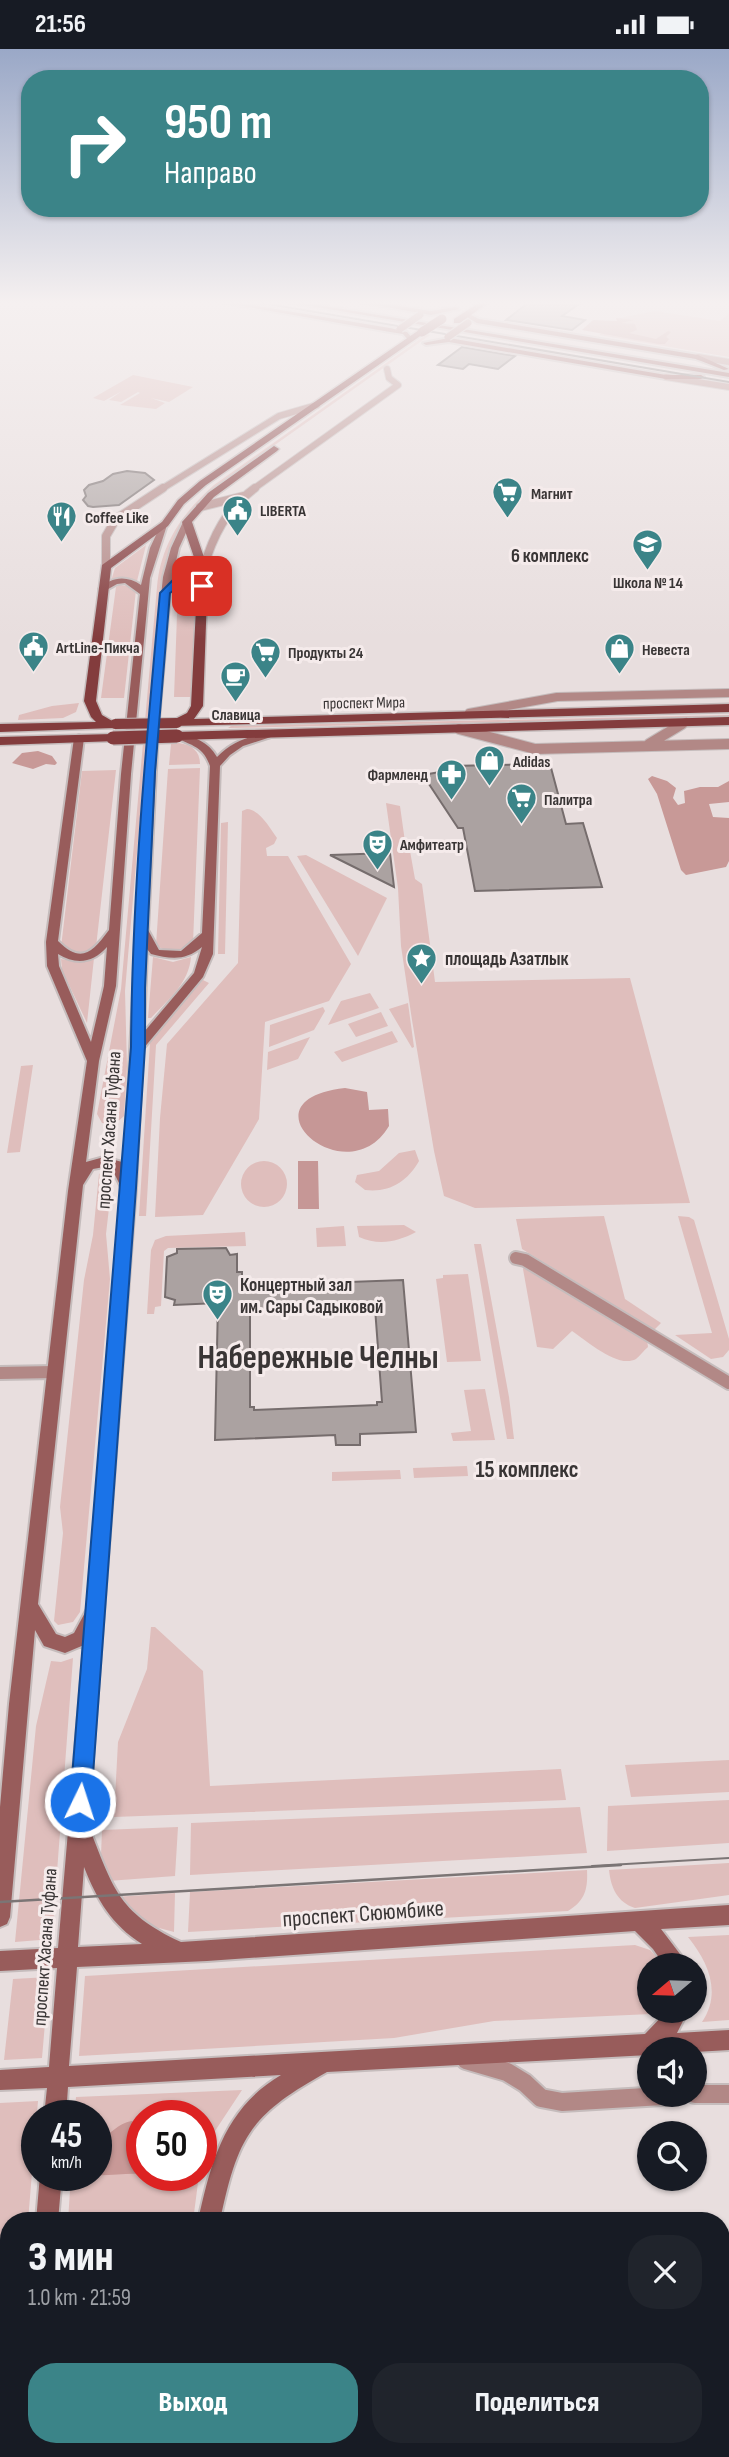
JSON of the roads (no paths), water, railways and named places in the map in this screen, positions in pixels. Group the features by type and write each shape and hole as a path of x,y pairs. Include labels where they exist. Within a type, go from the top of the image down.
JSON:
{"main road":[{"name":"проспект Хасана Туфана","path":"0,1917 3,1837 75,1191 93,1061 110,986 126,774 144,593 154,548 165,524 181,502 203,483 303,414"},
{"name":"проспект Хасана Туфана","path":"56,2100 129,1188 138,1047 138,988 149,772 165,593 174,548 187,522 233,478 286,440"},
{"path":"138,1047 199,974 207,954 209,933 215,766 206,748 177,729 192,715 198,698 203,569 187,522"},
{"path":"26,727 69,720 90,701 106,567 165,524"},
{"path":"165,593 176,582 184,580 194,580 202,586"},
{"path":"103,589 111,582 129,581 136,583 144,593"},
{"path":"198,698 205,708 215,714 252,720"},
{"path":"90,701 97,717 113,729"},
{"name":"проспект Мира","path":"177,729 252,720 729,708"},
{"name":"проспект Мира","path":"0,728 177,729 280,733 729,721"},
{"name":"проспект Мира","path":"0,741 79,738 113,729"},
{"path":"215,766 235,744 280,733"},
{"path":"79,738 52,942 53,966 93,1061"},
{"path":"52,942 62,953 74,958 85,958 100,951 114,931"},
{"path":"143,931 155,952 174,957 192,951 209,933"},
{"path":"75,1191 88,1166 104,1162 117,1165 129,1188"},
{"path":"30,1607 50,1640 65,1645 80,1639 96,1605"},
{"path":"79,1825 104,1894 116,1913 133,1928 180,1952"},
{"name":"проспект Сююмбике","path":"0,1961 180,1952 729,1915"},
{"path":"637,1920 668,1953"},
{"path":"657,2037 671,2023"},
{"path":"707,2041 729,2040"},
{"path":"0,2080 175,2072 329,2060 637,2046"},
{"path":"211,2212 219,2173 233,2138 252,2112 274,2091 329,2060"},
{"path":"48,2212 50,2191"}],"street":[{"path":"106,567 106,536 116,519 235,441 250,436 285,414"},
{"path":"203,569 212,540 221,523 244,496 357,414"},
{"path":"268,423 278,432"},
{"path":"200,507 244,496"},
{"path":"449,716 558,697 729,693"},
{"path":"645,746 686,722"},
{"path":"459,729 534,749 729,744"},
{"path":"516,1258 537,1267 729,1383"},
{"path":"0,1373 54,1372"},
{"path":"446,2054 507,2072 525,2083 541,2098 562,2102 637,2097"},
{"path":"707,2094 729,2094"}],"tram line":[{"path":"592,1866 729,1858"},
{"path":"0,1902 621,1865"}],"place":[{"name":"Магнит","path":"508,520"},
{"name":"LIBERTA","path":"237,537"},
{"name":"Coffee Like","path":"62,544"},
{"name":"Школа № 14","path":"648,572"},
{"name":"ArtLine-Пикча","path":"33,674"},
{"name":"Невеста","path":"619,676"},
{"name":"Продукты 24","path":"265,679"},
{"name":"Славица","path":"236,704"},
{"name":"Adidas","path":"490,788"},
{"name":"Фармленд","path":"451,801"},
{"name":"Палитра","path":"521,826"},
{"name":"Амфитеатр","path":"377,871"},
{"name":"площадь Азатлык","path":"422,985"},
{"name":"Концертный зал им. Сары Садыковой","path":"217,1322"}],"district":[{"name":"6 комплекс","path":"550,555"},
{"name":"Набережные Челны","path":"318,1356"},
{"name":"15 комплекс","path":"527,1469"}]}
